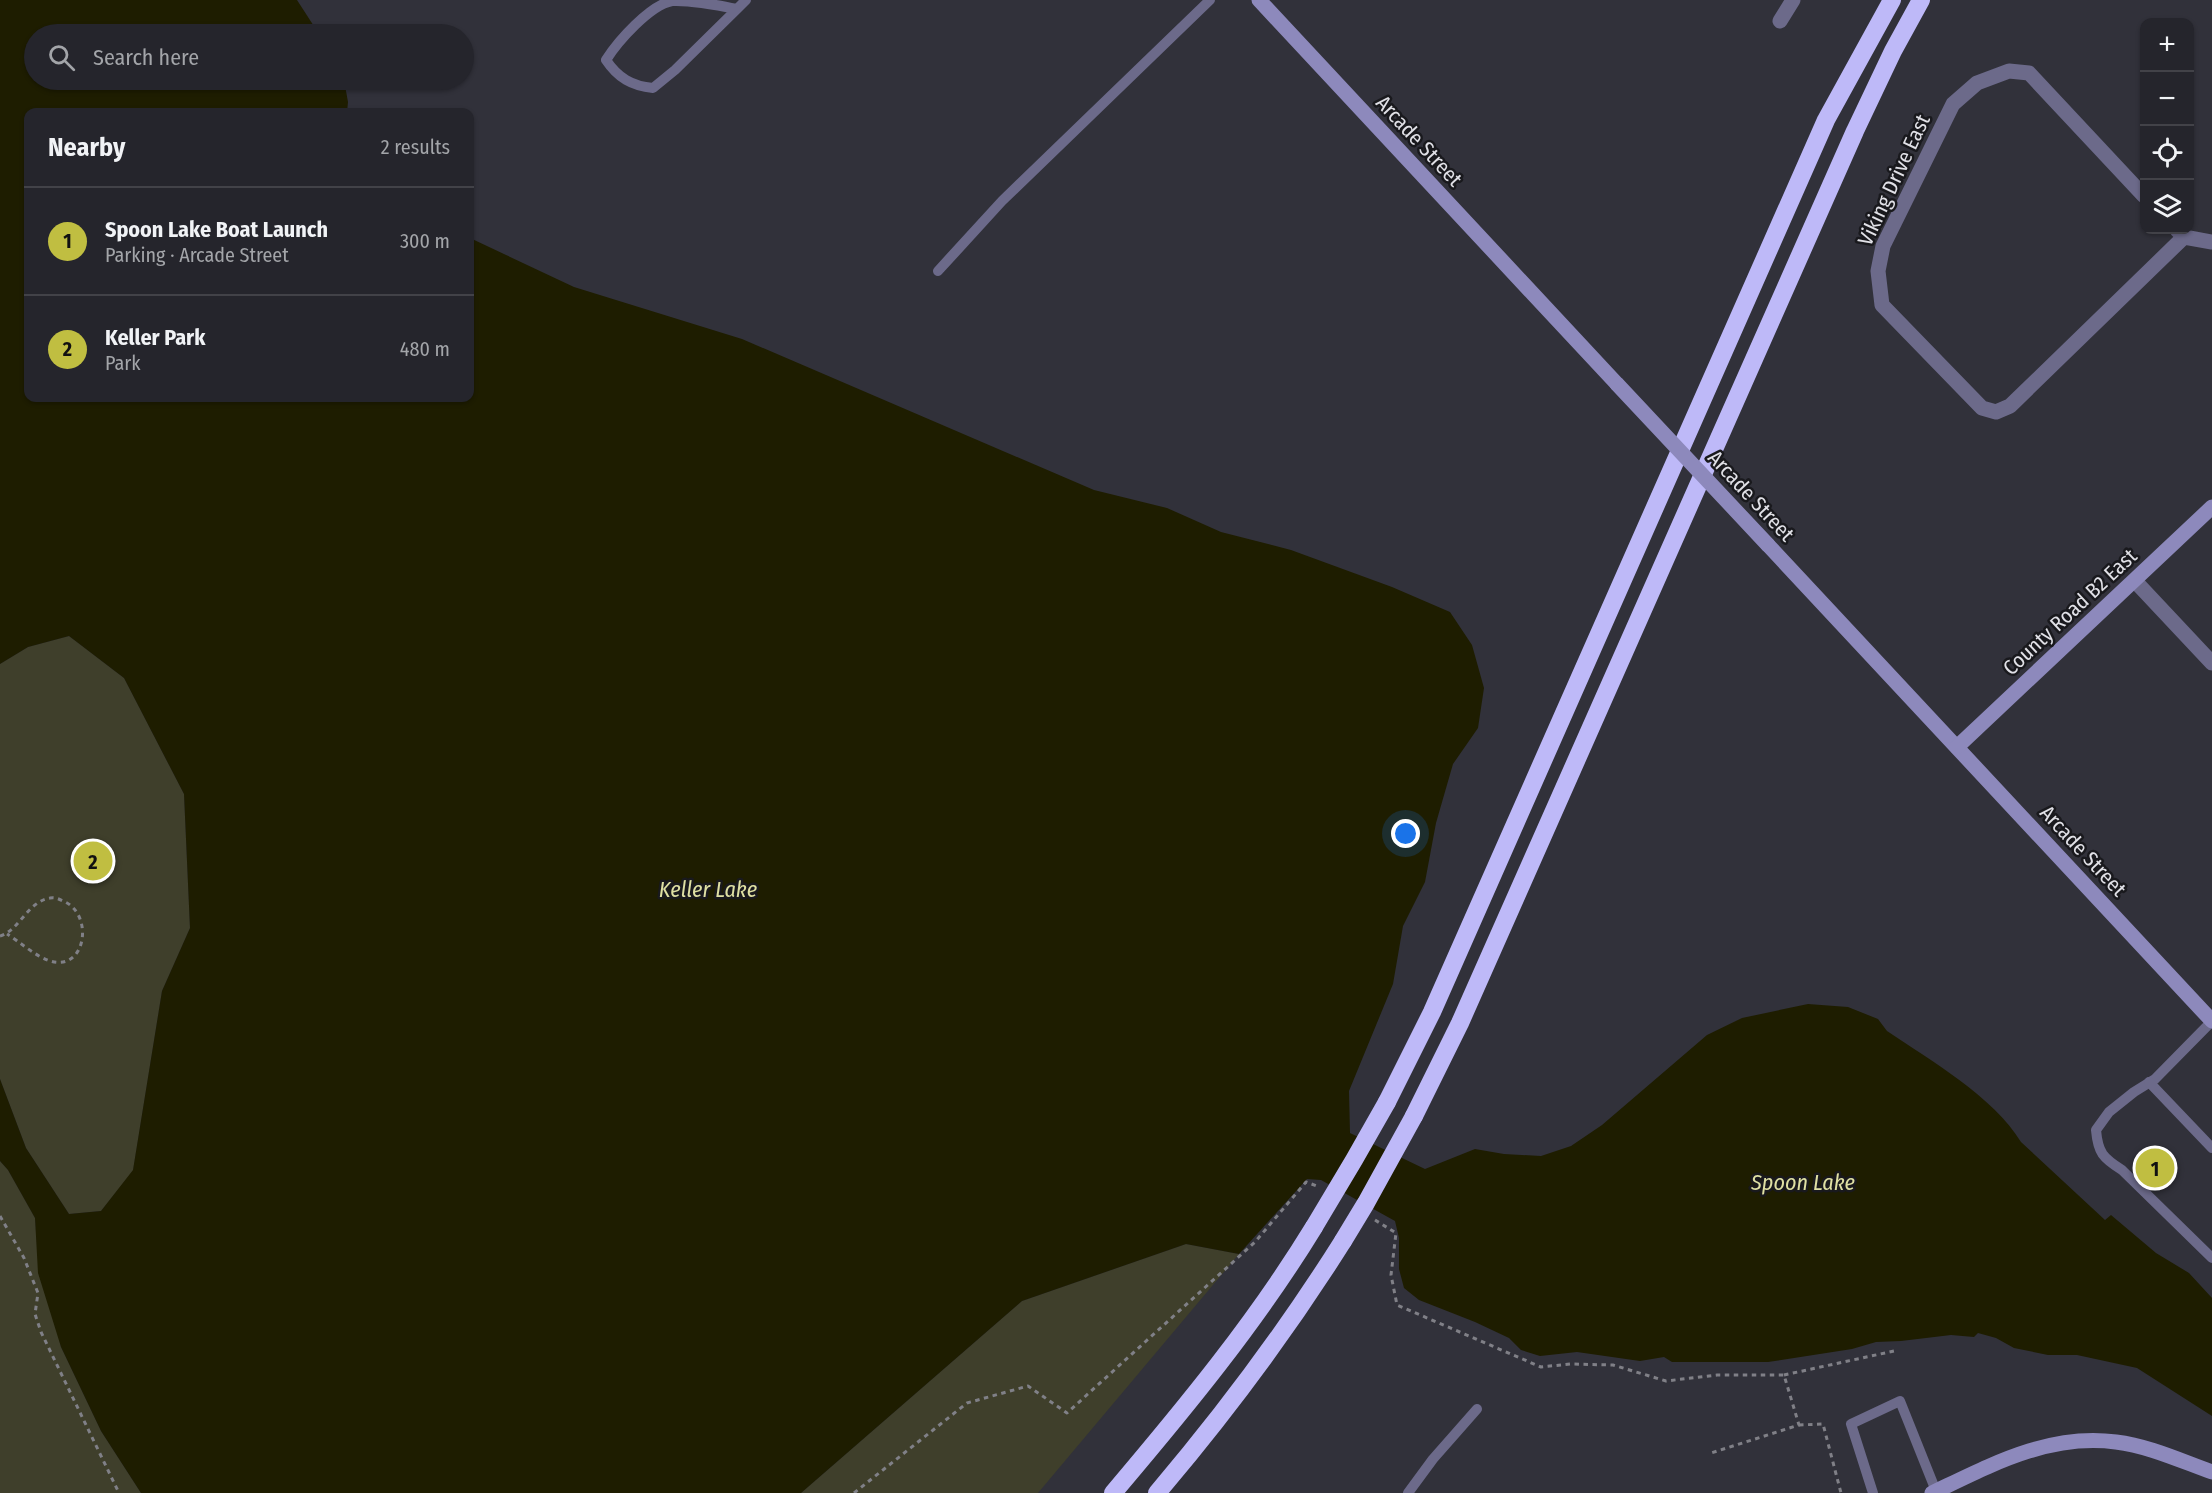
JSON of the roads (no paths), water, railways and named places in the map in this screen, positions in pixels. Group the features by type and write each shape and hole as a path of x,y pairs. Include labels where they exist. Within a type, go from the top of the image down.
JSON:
{"highway":[{"path":"1113,1493 1184,1408 1245,1329 1314,1227 1387,1102 1441,990 1826,120 1892,0"},
{"path":"1157,1493 1254,1373 1312,1290 1366,1203 1414,1116 1460,1023 1855,131 1893,51 1922,0"}],"street":[{"name":"Arcade Street","path":"1259,0 2212,1021"},
{"path":"1780,21 1793,0"},
{"name":"Viking Drive East","path":"2140,191 2029,73 2009,71 1977,83 1953,104 1883,246 1878,271 1882,305 1983,408 1996,412 2010,406 2179,234"},
{"path":"2184,234 2212,242"},
{"name":"County Road B2 East","path":"1957,747 2212,507"},
{"path":"2135,581 2212,663"},
{"path":"1934,1492 2024,1451 2056,1443 2078,1441 2116,1442 2148,1449 2212,1472"}],"lane":[{"path":"737,9 688,0 670,1 650,12 614,48 606,60 612,68 635,86 653,88 675,70 737,9 746,0"},
{"path":"938,271 1002,201 1210,0"},
{"path":"2212,1021 2155,1079 2109,1112 2096,1130 2097,1146 2106,1159 2122,1170 2212,1258"},
{"path":"2149,1082 2212,1148"},
{"path":"1874,1493 1851,1424 1900,1401 1934,1492"},
{"path":"1408,1493 1433,1459 1477,1409"}],"water":[{"name":"Keller Lake","path":"0,0 297,0 313,24 24,24 24,90 346,90 348,102 347,108 24,108 24,402 474,402 474,240 574,287 742,339 1094,490 1167,508 1221,532 1291,550 1392,587 1450,612 1472,645 1484,688 1478,728 1453,764 1436,823 1425,882 1403,926 1393,984 1349,1091 1350,1133 1425,1169 1475,1149 1504,1154 1541,1156 1571,1146 1602,1125 1707,1035 1742,1018 1808,1004 1848,1007 1878,1019 1887,1031 1960,1080 1995,1110 2021,1142 2105,1220 2111,1215 2156,1253 2189,1273 2212,1298 2212,1416 2137,1368 2077,1355 2048,1355 2014,1348 1996,1338 1978,1333 1974,1337 1951,1335 1876,1342 1852,1349 1768,1362 1672,1362 1664,1357 1640,1361 1577,1352 1540,1356 1521,1350 1509,1338 1475,1322 1419,1300 1404,1288 1399,1269 1399,1238 1395,1221 1321,1180 1307,1179 1239,1254 1186,1244 1022,1301 801,1493 141,1493 101,1431 61,1347 38,1273 35,1218 8,1170 0,1161 0,1079 26,1148 69,1214 101,1211 133,1170 162,991 190,928 184,794 124,678 69,636 28,647 0,664"}],"place":[{"name":"Keller Park","path":"93,861"},
{"name":"Spoon Lake Boat Launch","path":"2155,1168"}],"water label":[{"name":"Spoon Lake","path":"1803,1182"}]}
